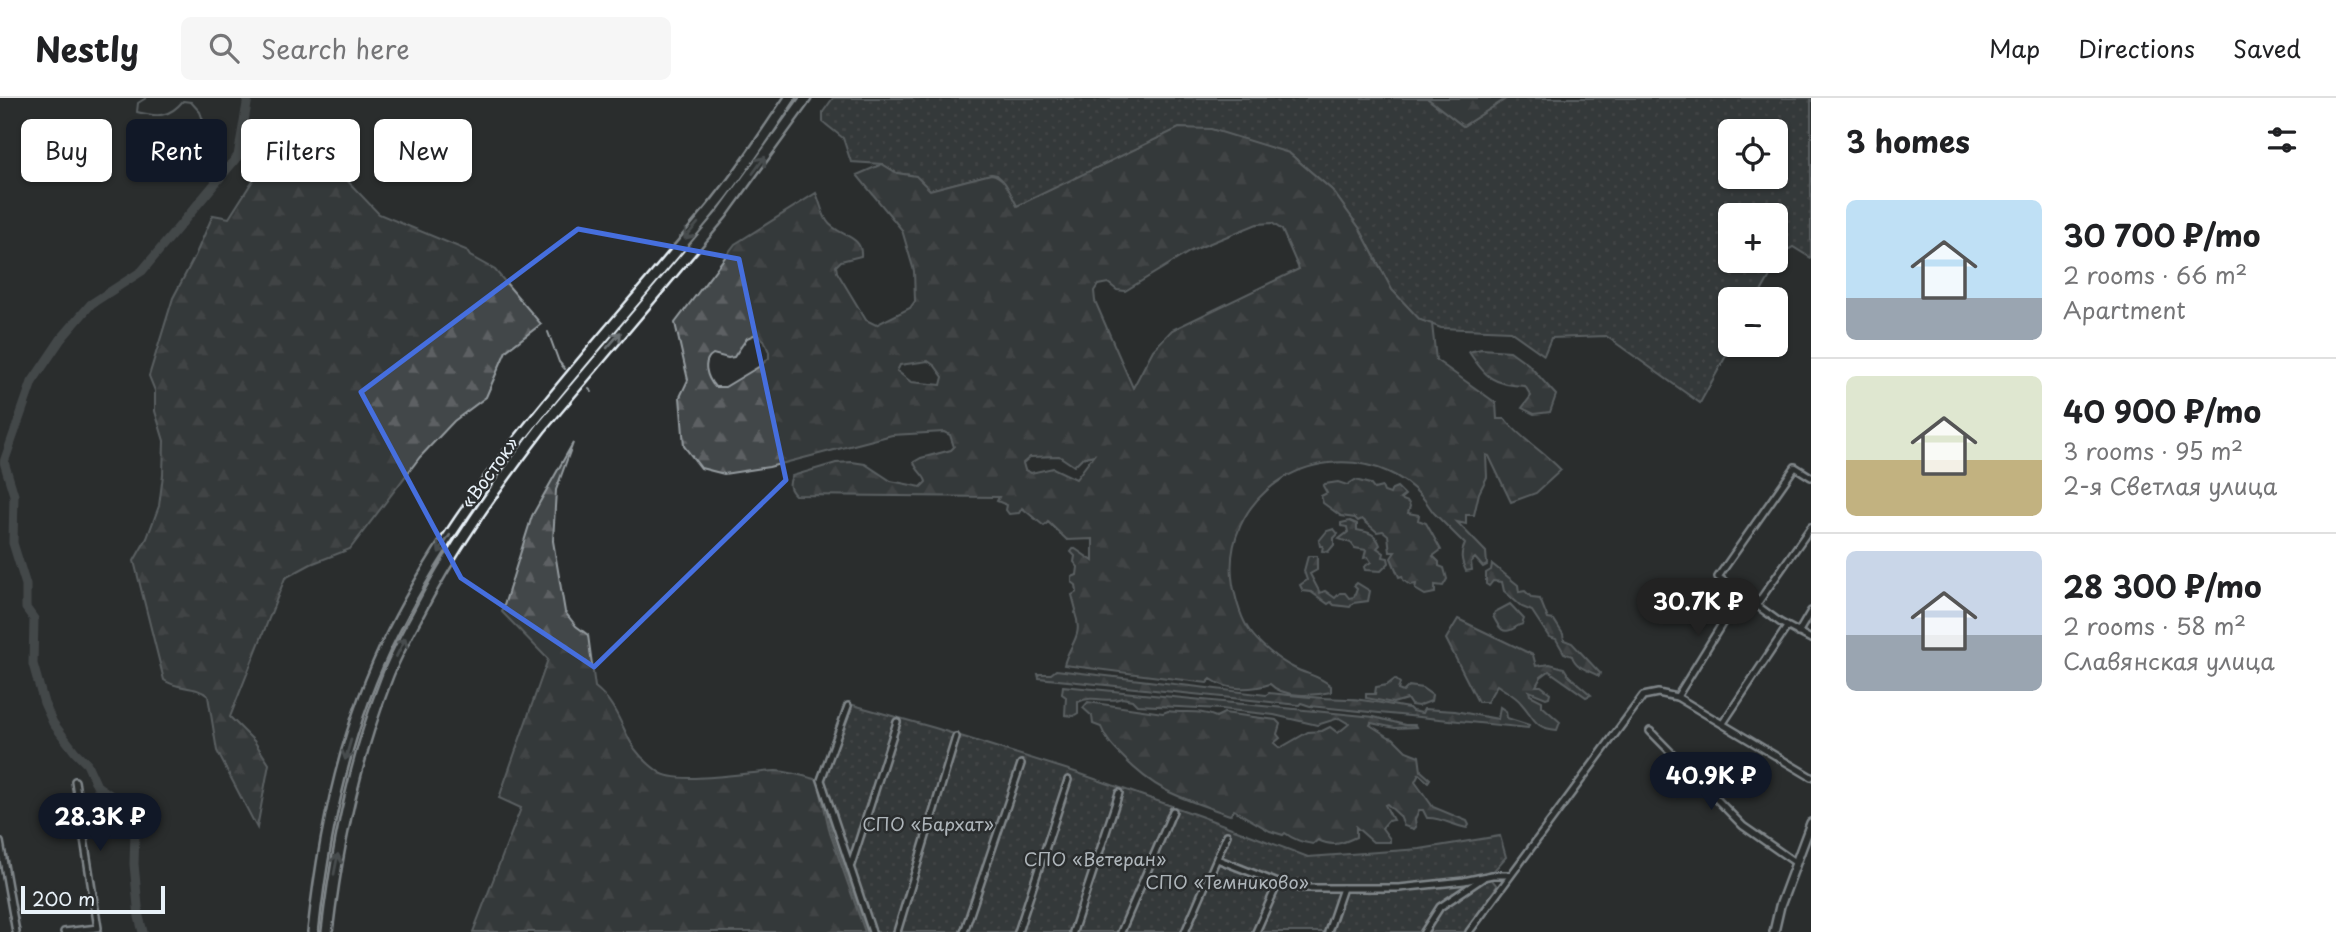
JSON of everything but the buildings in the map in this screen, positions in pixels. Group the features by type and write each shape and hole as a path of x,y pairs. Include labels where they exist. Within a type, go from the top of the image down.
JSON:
{"highway":[{"name":"«Восток»","path":"313,932 330,821 356,723 371,680 414,592 507,455 717,201 790,98"},
{"name":"«Восток»","path":"327,932 334,872 368,733 386,678 432,589 471,524 520,454 722,214 806,98"}],"street":[{"path":"1811,477 1795,467 1718,577 1787,626 1811,639"},
{"path":"1757,604 1811,527"},
{"path":"1677,697 1741,593"},
{"path":"1798,633 1811,611"},
{"path":"1723,723 1787,626"},
{"path":"1469,932 1643,696 1652,694 1677,697 1811,776"},
{"path":"848,706 821,780 872,932"},
{"path":"851,865 897,722"},
{"path":"1650,731 1743,826 1796,863"},
{"path":"897,932 957,737"},
{"path":"964,932 1021,764"},
{"path":"1018,932 1068,780"},
{"path":"64,932 98,928 75,781"},
{"path":"1073,932 1119,793"},
{"path":"1121,932 1173,811"},
{"path":"1774,932 1780,906 1811,822"},
{"path":"1185,932 1227,835"},
{"path":"0,842 16,932"},
{"path":"1217,859 1278,883 1301,888 1417,887 1510,875"},
{"path":"1424,932 1440,907 1486,877"},
{"path":"1256,932 1278,883"},
{"path":"1328,932 1343,888"}],"highlighted area":[{"path":"578,229 739,259 786,480 594,667 461,578 361,392"}],"green space":[{"path":"833,98 1427,98 1463,126 1507,98 1811,98 1811,258 1793,247 1788,250 1788,203 1718,203 1718,273 1772,273 1764,287 1718,287 1718,357 1725,357 1700,403 1606,336 1551,338 1544,355 1510,331 1441,328 1420,320 1392,290 1360,229 1332,190 1289,153 1017,206 997,175 991,174 930,190 919,179 896,173 882,164 851,162 843,138 823,122 823,112"},
{"path":"1427,98 1507,98 1463,126"},
{"path":"1179,128 1211,129 1289,153 1332,190 1360,229 1392,290 1420,320 1432,324 1436,360 1496,403 1497,419 1505,419 1561,470 1536,493 1511,502 1489,456 1486,455 1487,477 1479,493 1474,515 1466,515 1466,524 1457,522 1486,552 1487,565 1483,567 1475,558 1471,562 1472,570 1466,571 1462,557 1465,544 1415,490 1388,472 1358,464 1329,463 1301,470 1276,483 1255,502 1240,526 1232,554 1233,585 1243,620 1258,641 1288,665 1331,686 1331,692 1307,695 1282,692 1270,684 1240,688 1225,686 1211,679 1207,683 1064,665 1078,628 1072,595 1077,592 1072,577 1077,575 1078,567 1071,552 1074,548 1093,561 1093,539 1067,540 1048,522 1044,526 1022,508 1019,513 1009,514 1007,505 997,501 999,497 795,495 790,488 792,476 836,463 852,462 865,464 891,481 921,487 926,482 914,462 954,447 950,435 944,432 892,435 769,467 724,474 701,468 684,446 680,397 688,380 675,323 735,244 816,193 831,226 858,243 861,256 841,261 836,266 837,272 866,320 876,325 910,308 915,301 914,271 902,230 857,175 882,164 897,173 916,176 930,190 991,174 1004,182 1017,206","holes":["1272,223 1282,230 1299,269 1172,330 1153,350 1133,388 1095,301 1094,291 1098,285 1108,283 1117,290 1125,291 1191,251 1257,224","756,334 764,340 769,358 725,387 715,387 706,370 709,357 713,354 734,357 747,338","928,361 943,377 941,385 911,382 897,371 900,365","1094,455 1076,479 1053,468 1031,473 1025,470 1023,463 1030,457 1059,456 1074,466 1082,458"]},
{"path":"252,182 349,182 379,214 466,250 470,256 495,270 541,324 506,351 486,397 454,421 420,457 350,549 311,564 285,578 230,717 254,741 269,764 257,828 217,751 208,696 198,690 164,680 134,561 147,538 159,506 163,475 164,441 155,411 155,391 149,376 173,298 213,215 229,218"},
{"path":"1481,349 1510,351 1528,364 1556,395 1550,412 1534,414 1522,408 1531,396 1525,386 1498,382 1486,374 1469,352"},
{"path":"573,443 556,490 553,541 565,612 576,626 588,635 595,687 612,705 639,754 659,772 668,776 698,778 776,771 818,780 830,833 865,932 473,932 521,808 499,798 548,659 502,612 532,516"},
{"path":"1355,480 1370,484 1374,489 1382,487 1384,492 1390,494 1392,489 1397,487 1405,495 1400,499 1408,502 1410,506 1408,513 1419,515 1418,520 1426,523 1441,550 1433,556 1439,566 1444,568 1447,579 1443,586 1435,585 1435,593 1425,595 1415,589 1416,584 1410,585 1402,576 1399,577 1391,558 1395,552 1390,552 1388,535 1383,531 1377,532 1362,519 1358,521 1341,516 1323,503 1321,496 1327,493 1323,486 1325,484 1338,482 1347,485"},
{"path":"1350,521 1357,524 1357,530 1372,534 1378,541 1380,545 1377,548 1384,553 1383,557 1388,558 1389,563 1381,571 1365,570 1364,567 1371,562 1368,557 1364,558 1366,550 1355,548 1351,543 1339,539 1348,532 1347,527 1341,526 1341,523"},
{"path":"1334,529 1338,534 1334,538 1334,545 1328,552 1322,551 1323,546 1320,546 1319,541 1327,531"},
{"path":"1308,556 1317,556 1317,570 1310,574 1320,593 1325,591 1335,598 1340,593 1345,593 1349,598 1354,597 1357,589 1354,586 1357,583 1370,591 1368,601 1353,603 1350,607 1334,605 1311,592 1303,591 1300,585 1307,580 1304,571"},
{"path":"1492,564 1518,585 1519,592 1525,591 1532,598 1540,599 1548,619 1554,620 1564,640 1572,643 1600,673 1599,676 1579,666 1572,656 1564,653 1556,639 1549,637 1532,611 1522,607 1504,591 1502,582 1493,581 1489,586 1486,584 1486,573 1491,570"},
{"path":"1510,604 1524,619 1522,624 1505,631 1499,627 1493,616 1495,612"},
{"path":"1458,619 1533,655 1536,666 1550,664 1564,668 1569,676 1591,695 1586,697 1549,671 1541,677 1536,686 1541,686 1550,693 1549,697 1529,691 1530,695 1542,701 1542,706 1560,722 1557,730 1539,725 1519,700 1497,685 1487,702 1478,702 1446,639"},
{"path":"1056,670 1266,695 1269,693 1362,700 1409,708 1422,713 1424,709 1455,711 1498,719 1500,707 1506,711 1507,718 1529,725 1528,728 1039,678 1038,674 1051,674"},
{"path":"1395,679 1400,683 1398,690 1403,692 1409,686 1422,688 1432,695 1431,701 1418,706 1411,705 1407,699 1393,703 1366,698 1366,694 1375,694 1376,687 1387,685"},
{"path":"1063,686 1374,717 1415,725 1416,727 1395,728 1371,723 1370,725 1393,738 1406,751 1419,756 1421,771 1430,779 1428,782 1419,774 1415,782 1433,807 1467,821 1469,825 1467,828 1427,818 1423,810 1419,810 1414,829 1404,826 1400,816 1387,804 1385,805 1393,820 1388,821 1382,828 1390,842 1373,842 1356,827 1356,837 1333,844 1318,840 1313,844 1285,833 1283,835 1270,831 1234,810 1230,815 1160,787 1113,747 1101,727 1093,724 1092,716 1083,708 1088,702 1163,713 1198,712 1216,717 1224,713 1276,720 1280,724 1277,734 1280,738 1274,743 1280,748 1308,732 1322,731 1330,727 1338,733 1349,724 1339,718 1317,725 1274,715 1221,709 1137,705 1132,700 1122,698 1084,700 1078,702 1078,713 1073,716 1065,715 1066,697 1062,694"},
{"path":"846,703 1075,772 1308,857 1420,849 1500,836 1506,857 1489,876 1497,886 1465,932 867,932 832,833 819,777"}],"waterway":[{"path":"146,98 138,103 137,112 162,115 173,111 183,101 191,102 203,119"},
{"path":"143,932 139,917 132,818 119,801 97,786 87,764 53,723 44,703 33,664 34,619 26,608 26,585 13,543 14,495 4,462 32,382 61,339 91,304 142,271 238,156 248,98"},
{"path":"548,332 559,362 565,369"},
{"path":"589,389 592,392"}],"park label":[{"name":"СПО «Бархат»","path":"928,823"},
{"name":"СПО «Ветеран»","path":"1095,858"},
{"name":"СПО «Темниково»","path":"1227,881"}]}
